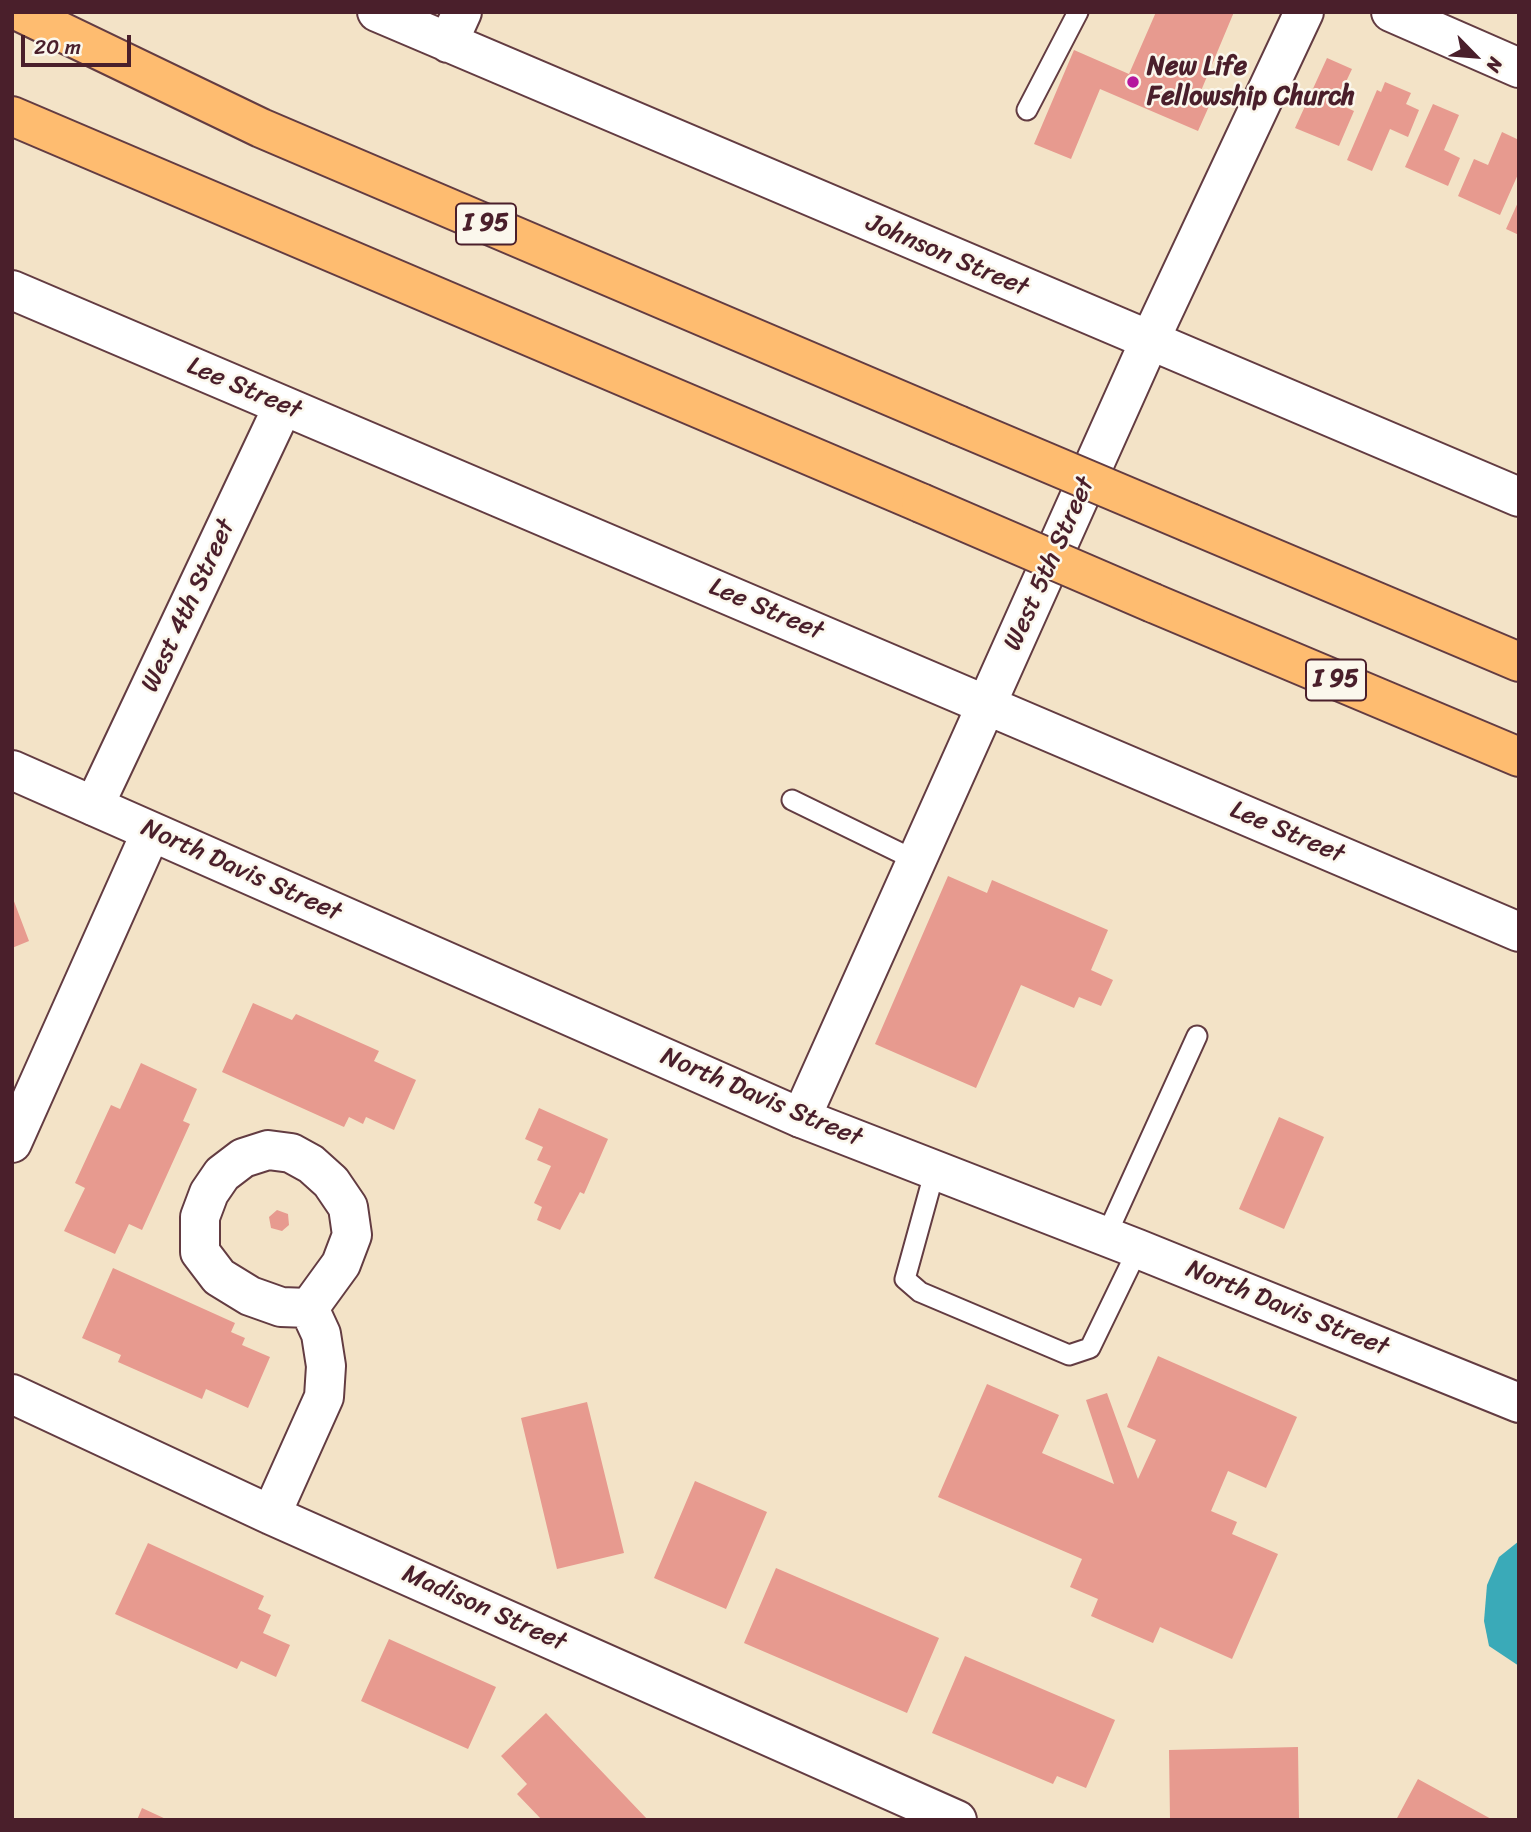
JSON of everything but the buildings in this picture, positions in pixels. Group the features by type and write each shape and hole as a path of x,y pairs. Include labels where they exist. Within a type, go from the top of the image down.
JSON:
{"highway":[{"name":"I 95","path":"20,12 261,128 1519,663"},
{"name":"I 95","path":"12,116 1519,757"}],"street":[{"name":"Johnson Street","path":"377,12 455,27 1149,342 1519,497"},
{"name":"West 5th Street","path":"801,1118 1149,342 1304,12"},
{"path":"1391,12 1519,68"},
{"name":"Lee Street","path":"12,290 1519,932"},
{"name":"West 4th Street","path":"94,806 283,406"},
{"name":"North Davis Street","path":"12,770 801,1118 1517,1397"},
{"path":"12,1143 151,832"},
{"path":"271,1515 324,1397 326,1366 321,1334 309,1308"},
{"name":"Madison Street","path":"12,1394 271,1515 957,1820"}],"lane":[{"path":"1027,110 1078,12"},
{"path":"792,800 915,860"},
{"path":"935,1170 905,1279 920,1292 1069,1355 1090,1348 1122,1242 1197,1036"}],"water":[{"path":"1519,1541 1519,1666 1489,1646 1484,1621 1487,1585 1499,1557"}],"place":[{"name":"New Life Fellowship Church","path":"1133,82"}]}
